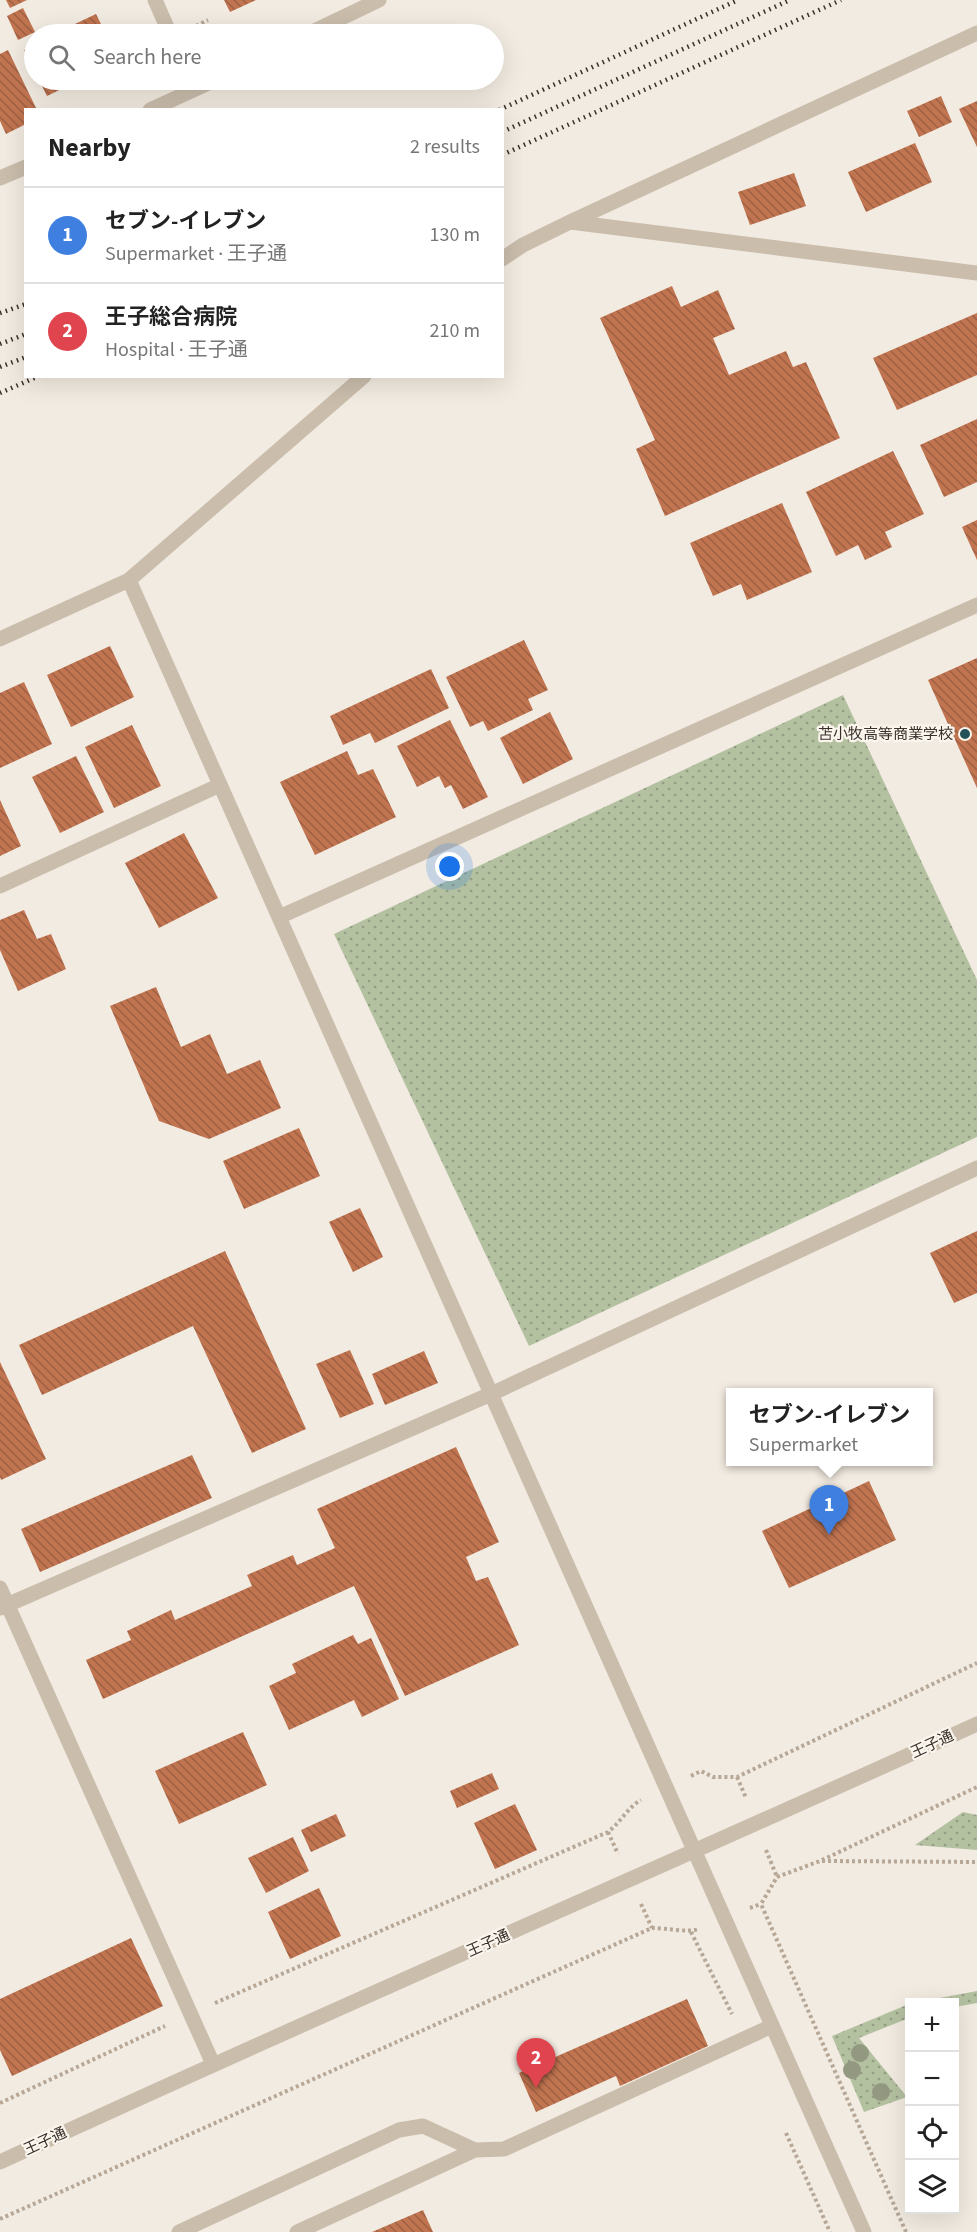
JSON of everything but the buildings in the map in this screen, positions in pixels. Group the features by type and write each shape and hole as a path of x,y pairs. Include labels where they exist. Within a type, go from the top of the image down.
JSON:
{"street":[{"path":"155,0 166,24"},
{"path":"329,24 380,0"},
{"path":"504,258 523,245 570,222 977,33"},
{"path":"153,108 183,90"},
{"path":"0,178 24,167"},
{"path":"570,222 977,273"},
{"path":"0,639 129,580 362,378"},
{"path":"129,580 864,2232"},
{"path":"279,917 977,605"},
{"path":"0,886 220,785"},
{"path":"4,1606 491,1394 977,1168"},
{"path":"0,1588 4,1606 213,2064"},
{"name":"王子通","path":"0,2162 213,2064 695,1853 977,1724"},
{"path":"297,2232 475,2150 504,2149 772,2026"},
{"path":"179,2232 399,2130 423,2126 475,2150"}],"path":[{"path":"0,2103 190,2014 608,1832 622,1821 632,1805 701,1772 713,1777 737,1777 977,1663"},
{"path":"906,2232 761,1904 777,1877 820,1861 975,1789"},
{"path":"820,1861 977,1862"},
{"path":"0,2219 652,1928 676,1927 691,1932 744,2039"},
{"path":"783,2125 830,2232"}],"green space":[{"path":"843,695 977,980 977,1137 529,1346 334,934"},
{"path":"963,1812 977,1815 977,1850 915,1845"},
{"path":"977,1991 977,2003 959,2006 959,1998 939,1998"},
{"path":"905,2006 905,2020 859,2038 905,2095 905,2098 864,2112 832,2036"}],"railway":[{"path":"503,108 738,0"},
{"path":"504,131 790,0"},
{"path":"504,154 841,0"},
{"path":"0,313 24,305"},
{"path":"0,344 24,335"},
{"path":"0,367 24,358"},
{"path":"0,393 34,378"}],"place":[{"name":"苫小牧高等商業学校","path":"965,734"},
{"name":"セブン-イレブン","path":"829,1535"},
{"name":"王子総合病院","path":"536,2088"}]}
